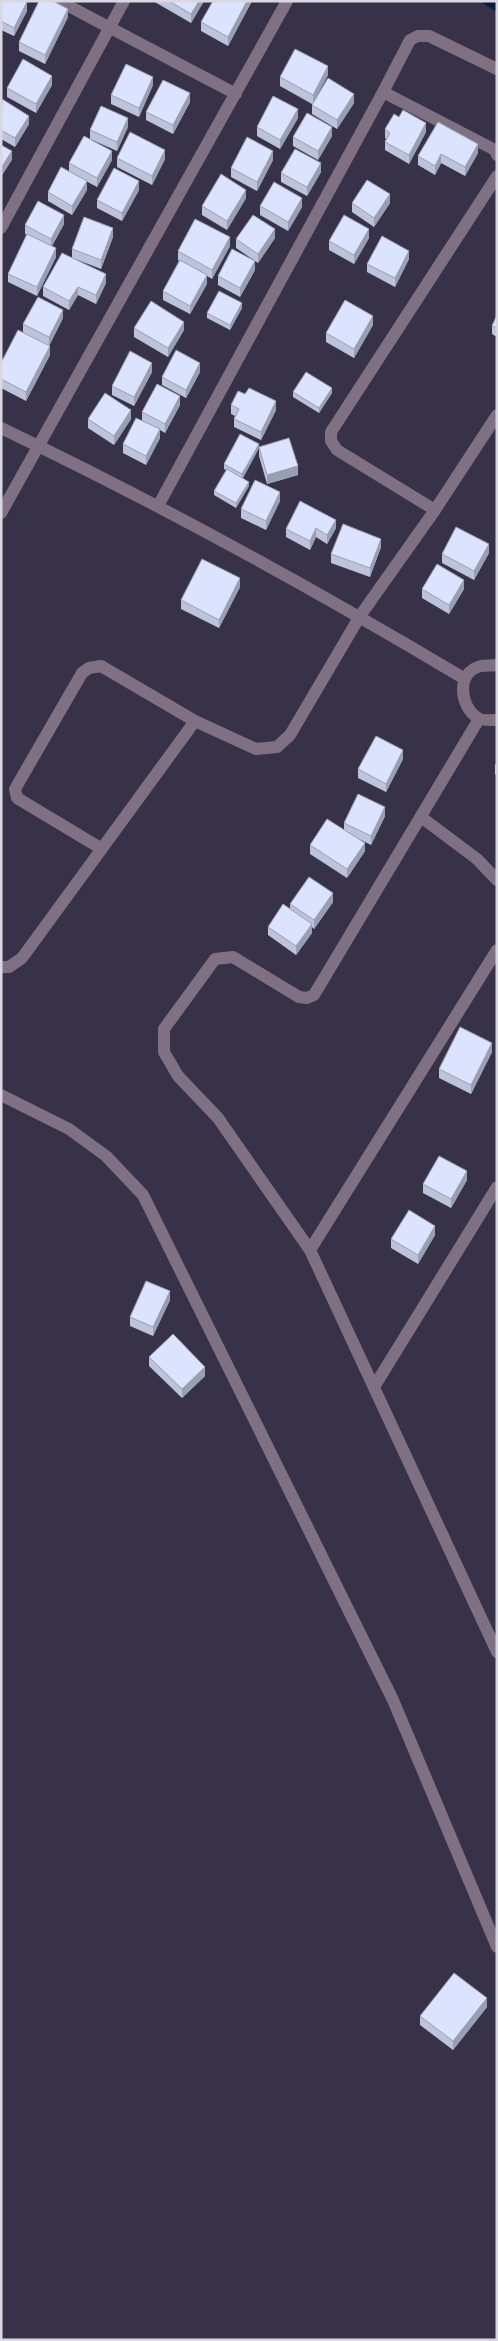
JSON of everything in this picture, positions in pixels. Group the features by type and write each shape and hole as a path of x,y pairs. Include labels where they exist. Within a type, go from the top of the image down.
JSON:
{"street":[{"path":"59,1 236,94"},
{"path":"1,228 108,27 124,1"},
{"path":"1,513 287,1"},
{"path":"158,506 410,40 418,36 429,36 497,69"},
{"path":"383,92 495,150 497,155"},
{"path":"435,510 337,450 332,441 332,432 497,176"},
{"path":"102,849 17,798 15,794 15,790 82,673 89,668 101,666 195,722 256,749 277,748 290,735 360,616 435,510 497,415"},
{"path":"1,428 158,506 360,616 465,679"},
{"path":"497,665 480,666 465,679 462,692 466,708 479,719 497,720"},
{"path":"479,719 314,995 307,998 299,997 233,958 214,959 164,1029 164,1052 178,1076 218,1118 310,1250 497,1652"},
{"path":"1,967 10,967 22,958 195,722"},
{"path":"421,817 478,859 497,880"},
{"path":"310,1250 497,950"},
{"path":"1,1095 69,1129 106,1156 143,1195 393,1700 497,1947"},
{"path":"374,1387 497,1188"}],"building":[{"path":"1,1 27,2 14,28 1,21"},
{"path":"39,1 53,1 68,9 45,55 19,42"},
{"path":"169,1 199,1 191,14"},
{"path":"213,1 247,1 228,37 201,22"},
{"path":"295,49 328,66 313,95 280,77"},
{"path":"23,59 52,76 36,104 7,88"},
{"path":"126,64 153,77 139,108 111,95"},
{"path":"328,78 354,94 337,120 312,105"},
{"path":"163,80 190,93 173,125 146,112"},
{"path":"273,96 298,109 280,140 257,127"},
{"path":"2,99 29,116 15,138 1,130"},
{"path":"101,106 128,118 117,142 90,130"},
{"path":"403,110 426,123 409,155 385,142 390,133 385,129 394,114 399,117"},
{"path":"307,113 332,127 318,151 293,137"},
{"path":"438,122 478,144 465,167 441,154 435,166 418,156"},
{"path":"130,132 165,150 152,176 117,158"},
{"path":"84,136 112,151 97,178 69,163"},
{"path":"247,137 273,151 257,182 231,168"},
{"path":"1,145 12,151 1,168"},
{"path":"295,149 321,163 307,187 281,173"},
{"path":"61,167 87,181 72,206 48,192"},
{"path":"114,168 139,181 122,213 97,200"},
{"path":"221,174 246,190 227,221 202,206"},
{"path":"367,180 390,194 374,218 352,203"},
{"path":"274,182 302,198 288,222 260,206"},
{"path":"38,201 64,215 51,239 25,225"},
{"path":"253,215 275,229 258,254 236,239"},
{"path":"344,215 369,229 354,255 329,241"},
{"path":"84,217 113,228 101,260 72,249"},
{"path":"195,219 230,237 212,270 178,251"},
{"path":"27,234 56,248 37,287 8,274"},
{"path":"382,236 409,251 395,278 367,264"},
{"path":"232,249 255,261 240,288 218,276"},
{"path":"62,253 106,274 96,295 78,287 69,301 43,287"},
{"path":"180,260 207,275 190,306 163,291"},
{"path":"219,291 242,303 230,325 207,313"},
{"path":"38,297 63,310 49,337 23,324"},
{"path":"345,300 373,316 354,349 326,333"},
{"path":"151,301 184,322 168,348 134,328"},
{"path":"497,315 497,328 492,326"},
{"path":"18,330 50,346 26,392 1,379 1,363"},
{"path":"176,350 200,363 186,390 162,377"},
{"path":"130,351 152,363 134,397 112,386"},
{"path":"306,372 332,388 319,408 293,392"},
{"path":"157,384 180,396 165,424 142,412"},
{"path":"249,388 276,401 261,432 234,419 239,409 231,405 238,391 245,394"},
{"path":"105,393 131,410 114,436 88,419"},
{"path":"136,418 160,429 146,456 123,444"},
{"path":"240,434 259,444 242,474 224,464"},
{"path":"289,438 298,466 267,475 259,447"},
{"path":"227,469 249,482 236,503 214,491"},
{"path":"255,480 280,492 266,521 241,509"},
{"path":"300,501 336,520 327,535 316,528 310,541 286,529"},
{"path":"343,524 381,539 370,568 331,554"},
{"path":"456,527 489,544 474,571 442,554"},
{"path":"202,559 240,578 219,620 181,600"},
{"path":"437,564 464,580 449,605 422,589"},
{"path":"376,736 403,750 386,784 358,769"},
{"path":"358,794 385,807 371,836 344,823"},
{"path":"327,819 365,843 347,869 310,845"},
{"path":"309,877 333,893 314,920 290,904"},
{"path":"283,904 312,924 296,946 268,927"},
{"path":"460,1027 492,1043 471,1085 439,1069"},
{"path":"439,1156 467,1171 451,1199 423,1184"},
{"path":"409,1210 435,1226 418,1255 391,1239"},
{"path":"146,1281 170,1291 153,1327 130,1317"},
{"path":"173,1334 205,1367 182,1389 149,1357"},
{"path":"454,1973 487,1998 453,2041 420,2016"}],"waterway":[{"path":"487,1 497,7"}]}
